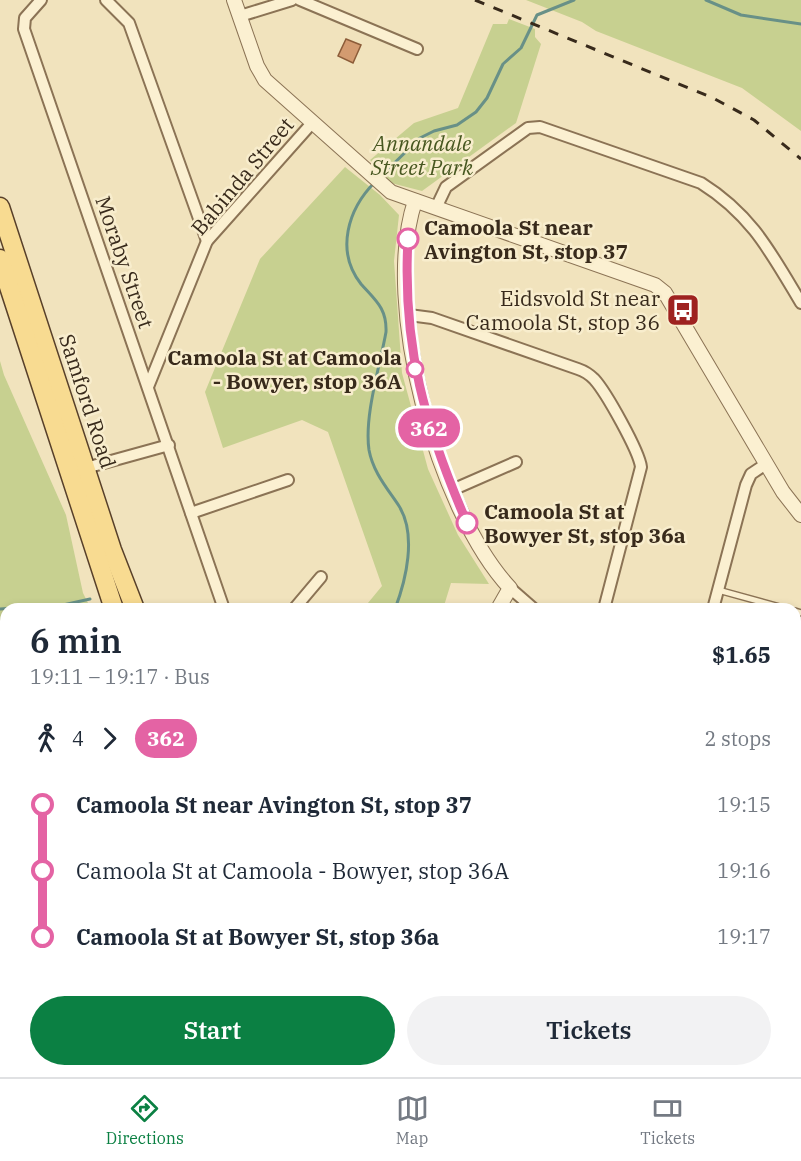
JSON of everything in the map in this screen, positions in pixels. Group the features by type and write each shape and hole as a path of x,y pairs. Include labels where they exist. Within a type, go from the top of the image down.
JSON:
{"main road":[{"name":"Samford Road","path":"0,207 78,470 112,603"},
{"name":"Samford Road","path":"0,259 78,470 133,603"}],"street":[{"name":"Moraby Street","path":"41,0 26,18 24,29 222,603"},
{"path":"106,0 129,23 207,241"},
{"path":"234,0 261,75 386,189 655,285 665,293 766,464 801,515"},
{"path":"240,16 292,0"},
{"path":"300,0 417,49"},
{"name":"Babinda Street","path":"148,387 207,241 312,123"},
{"path":"436,208 446,187 528,128 540,127 701,183 713,191 750,223 760,235 801,303"},
{"path":"416,201 411,216 407,259 409,315 415,366 429,425 452,490 475,541 510,588 527,603"},
{"path":"409,315 432,318 583,371 598,384 637,450 641,467 606,603"},
{"path":"78,470 169,445"},
{"path":"452,490 516,462"},
{"path":"715,603 748,479 766,464"},
{"path":"191,513 288,480"},
{"path":"299,603 321,577"},
{"path":"501,603 510,588"}],"lane":[{"path":"718,590 766,603"}],"green space":[{"path":"526,0 801,0 801,131 742,88 596,31 582,22"},
{"name":"Annandale Street Park","path":"509,19 535,29 535,37 541,44 516,123 422,191 391,183 370,160 414,123 458,108 493,24 507,24"},
{"path":"345,167 380,195 399,215 394,261 402,373 428,469 458,535 489,584 451,583 445,603 368,603 382,586 328,432 302,420 223,448 205,392 260,259"},
{"path":"0,361 4,375 66,515 83,593 88,603 0,603"}],"building":[{"path":"346,39 361,45 353,63 338,56"}],"waterway":[{"path":"380,177 420,138 434,131 457,125 476,112 487,98 503,64 521,48 537,15 574,0"},
{"path":"706,0 741,15 801,24"},
{"path":"375,182 352,217 347,244 348,258 353,271 379,305 386,324 368,437 374,466 399,506 408,530 408,558 397,603"},
{"path":"72,603 90,599"}],"railway":[{"path":"475,0 713,98 754,120 801,159"}],"bus line":[{"name":"362","path":"408,239 407,296 411,340 419,386 434,444 467,523"}],"place":[{"name":"Camoola St near Avington St, stop 37","path":"408,239"},
{"name":"Eidsvold St near Camoola St, stop 36","path":"683,310"},
{"name":"Camoola St at Camoola - Bowyer, stop 36A","path":"415,369"},
{"name":"Camoola St at Bowyer St, stop 36a","path":"467,523"}]}
